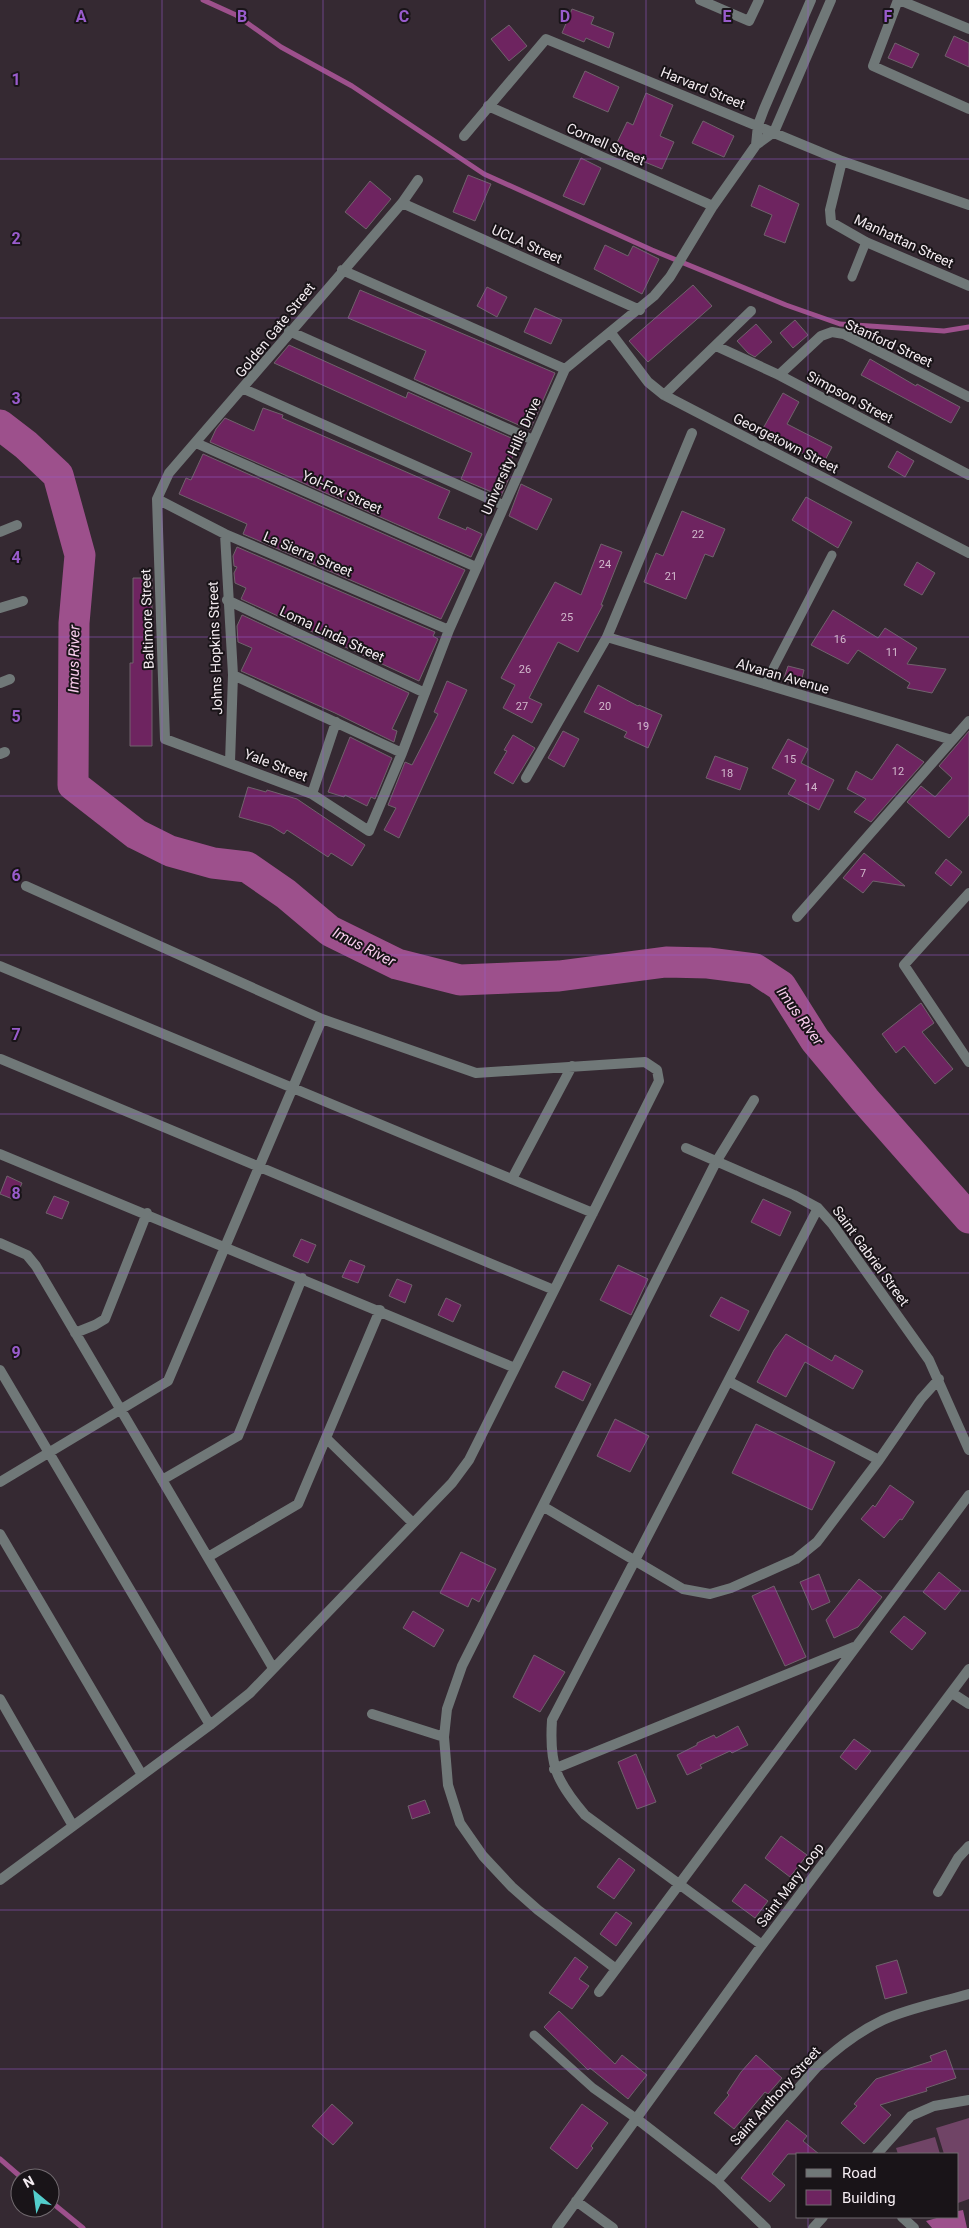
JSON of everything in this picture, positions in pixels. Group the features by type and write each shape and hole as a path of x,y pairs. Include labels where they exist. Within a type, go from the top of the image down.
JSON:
{"street":[{"path":"700,0 749,21 759,0"},
{"name":"University Hills Drive","path":"756,145 758,125 764,109 811,0"},
{"path":"774,132 832,0"},
{"path":"969,30 899,0 873,66 969,109"},
{"name":"Harvard Street","path":"464,136 546,39 842,161 969,205"},
{"name":"Cornell Street","path":"488,106 713,206"},
{"name":"University Hills Drive","path":"369,831 402,753 449,630 565,369 640,310 654,296 670,277 713,206 756,145 774,132"},
{"name":"Manhattan Street","path":"842,161 829,216 832,222 866,242 969,286"},
{"name":"Golden Gate Street","path":"158,499 169,474 244,389 342,270 402,203 418,180"},
{"name":"UCLA Street","path":"402,203 640,310"},
{"path":"342,270 565,369"},
{"path":"664,394 751,311"},
{"path":"289,332 533,440"},
{"name":"Stanford Street","path":"779,375 822,336 832,332 844,334 969,397"},
{"name":"Georgetown Street","path":"611,333 648,382 664,394 969,552"},
{"name":"Simpson Street","path":"716,346 779,375 969,475"},
{"path":"244,389 503,505"},
{"path":"526,778 606,638 692,433"},
{"name":"Yol-Fox Street","path":"196,443 476,567"},
{"name":"La Sierra Street","path":"158,499 226,534 449,630"},
{"name":"Baltimore Street","path":"158,499 165,739"},
{"path":"0,532 17,525"},
{"name":"Johns Hopkins Street","path":"226,534 227,600 232,675 230,762"},
{"name":"Loma Linda Street","path":"227,600 425,693"},
{"path":"0,608 23,601"},
{"name":"Alvaran Avenue","path":"606,638 952,740"},
{"path":"232,675 402,753"},
{"path":"797,916 969,721"},
{"path":"312,794 336,722"},
{"name":"Yale Street","path":"165,739 312,794 369,831"},
{"path":"1,1876 73,1826 210,1725 250,1693 452,1483 469,1460 659,1081 657,1070 645,1062 476,1073 322,1019 26,886"},
{"path":"969,893 904,965 969,1062"},
{"path":"0,966 592,1213"},
{"path":"0,1482 168,1381 322,1019"},
{"path":"1,1059 554,1290"},
{"path":"512,1179 572,1066"},
{"path":"616,1969 538,1910 482,1856 460,1823 448,1785 444,1737 448,1709 462,1666 544,1507 716,1162 754,1100"},
{"name":"Saint Gabriel Street","path":"686,1148 794,1195 818,1208 833,1225 918,1344 939,1379 969,1450"},
{"path":"0,1154 147,1213 515,1368"},
{"path":"762,1945 585,1814 566,1793 554,1769 550,1745 552,1720 818,1208"},
{"path":"75,1333 105,1319 147,1213"},
{"path":"0,1243 27,1255 36,1266 273,1668"},
{"path":"162,1480 238,1436 302,1278"},
{"path":"208,1557 298,1504 380,1310"},
{"path":"0,1370 210,1725"},
{"path":"544,1507 683,1589 710,1594 731,1588 796,1559 817,1542 879,1460 921,1399 939,1379"},
{"path":"728,1381 879,1460"},
{"path":"326,1438 413,1523"},
{"path":"599,1992 969,1495"},
{"path":"0,1534 142,1775"},
{"path":"554,1769 857,1646"},
{"name":"Saint Mary Loop","path":"557,2228 762,1945 969,1669"},
{"path":"952,1692 969,1704"},
{"path":"0,1699 73,1826"},
{"path":"372,1714 444,1737"},
{"path":"938,1892 958,1858 969,1846"},
{"name":"Saint Anthony Street","path":"718,2181 817,2067 860,2032 886,2019 969,1994"},
{"path":"878,2153 911,2116 934,2106 969,2100"},
{"path":"637,2119 718,2181 766,2228"},
{"path":"576,2201 613,2228"},
{"path":"813,2228 822,2218"},
{"path":"903,2218 914,2228"}],"lane":[{"path":"852,277 866,242"},
{"path":"764,684 832,555"},
{"path":"534,2035 593,2088 637,2119"}],"shaded area":[{"path":"969,2118 969,2199 959,2203 959,2153 944,2153 936,2128"},
{"path":"935,2137 940,2153 898,2153 896,2148"},
{"path":"963,2210 967,2228 932,2228 926,2221 936,2218 959,2218 959,2211"}],"building":[{"path":"572,9 594,17 591,24 614,33 609,48 586,38 584,42 562,33"},
{"path":"509,25 527,46 509,61 491,39"},
{"path":"954,36 969,43 969,67 945,56"},
{"path":"895,43 919,54 912,68 888,58"},
{"path":"585,71 619,87 608,112 573,97"},
{"path":"646,93 673,105 660,136 674,142 662,169 630,156 628,161 612,153 627,122 633,125"},
{"path":"703,121 734,136 724,157 692,143"},
{"path":"581,158 601,168 584,205 563,196"},
{"path":"468,175 491,184 475,221 453,212"},
{"path":"370,181 391,199 366,229 345,212"},
{"path":"759,185 799,204 785,243 764,235 772,215 751,206"},
{"path":"605,245 628,256 633,246 659,259 642,294 594,269"},
{"path":"693,285 712,306 648,362 629,341"},
{"path":"487,287 507,297 497,317 477,306"},
{"path":"360,290 555,373 530,430 414,379 426,351 348,318"},
{"path":"535,308 562,320 551,344 524,332"},
{"path":"795,320 808,335 793,348 780,333"},
{"path":"756,324 772,342 755,357 748,353 737,341"},
{"path":"289,345 406,398 408,392 520,442 506,471 506,476 509,478 501,496 461,479 472,453 274,363"},
{"path":"870,359 916,386 917,384 960,407 951,423 861,375"},
{"path":"783,393 799,402 787,424 832,447 823,464 761,432"},
{"path":"263,408 283,415 282,418 450,491 438,518 466,530 467,527 482,534 471,557 210,442 216,429 225,418 254,431"},
{"path":"897,451 914,461 905,477 888,467"},
{"path":"203,454 465,570 441,619 243,534 247,524 179,494 186,478 191,480"},
{"path":"521,484 552,499 537,530 509,516"},
{"path":"806,497 852,522 838,548 792,520"},
{"path":"682,511 725,529 713,557 705,554 686,599 644,582 656,553 663,556"},
{"path":"601,544 622,552 601,605 603,605 578,652 558,642 529,698 542,704 532,723 503,708 515,685 501,678 555,582 581,595"},
{"path":"237,547 435,632 433,636 438,639 419,681 241,599 246,588 235,583 234,573 237,567 234,566 233,556"},
{"path":"917,562 935,573 922,595 904,585"},
{"path":"133,578 152,578 152,746 130,746 130,663 133,663"},
{"path":"833,610 878,638 885,628 917,648 907,664 946,669 932,693 907,688 910,683 858,650 848,664 811,645"},
{"path":"242,615 409,693 392,729 397,731 394,742 241,671 252,648 238,642 237,626"},
{"path":"788,666 804,670 800,686 783,681"},
{"path":"447,681 467,690 399,838 384,830 396,808 388,805 405,762 412,765 438,714 434,712"},
{"path":"598,685 638,706 662,715 648,748 624,737 627,732 584,712"},
{"path":"563,731 579,739 564,767 548,758"},
{"path":"969,731 969,815 949,838 907,802 921,786 935,797 952,778 939,766"},
{"path":"513,735 535,748 513,784 494,773 507,751 504,750"},
{"path":"350,737 392,758 375,799 371,797 367,806 345,795 344,797 328,792"},
{"path":"788,739 808,749 801,763 834,780 819,810 788,794 796,780 772,768"},
{"path":"897,744 924,762 871,822 854,812 866,799 847,789 856,771 872,780"},
{"path":"715,756 748,768 740,790 706,778"},
{"path":"248,787 266,792 267,790 297,799 365,845 352,866 331,853 328,857 287,830 284,834 271,826 239,817"},
{"path":"864,853 905,886 873,881 863,893 843,878"},
{"path":"946,859 962,872 951,886 935,873"},
{"path":"921,1003 934,1023 922,1032 953,1069 935,1084 904,1046 896,1053 882,1034"},
{"path":"7,1176 22,1183 15,1200 0,1194"},
{"path":"54,1196 69,1202 62,1219 46,1213"},
{"path":"763,1199 791,1212 780,1236 751,1222"},
{"path":"301,1239 316,1245 308,1263 293,1256"},
{"path":"350,1260 365,1266 358,1283 342,1277"},
{"path":"618,1265 648,1279 631,1315 600,1300"},
{"path":"397,1279 412,1285 405,1303 389,1296"},
{"path":"721,1297 749,1311 739,1331 710,1316"},
{"path":"446,1298 461,1305 453,1322 438,1315"},
{"path":"786,1334 832,1361 835,1355 863,1371 853,1389 805,1362 786,1397 757,1382 774,1350"},
{"path":"563,1371 591,1384 583,1401 555,1387"},
{"path":"615,1419 649,1436 630,1472 597,1456"},
{"path":"756,1424 835,1462 812,1510 732,1473"},
{"path":"890,1485 914,1502 902,1520 900,1519 884,1538 861,1519 873,1505 875,1507"},
{"path":"461,1552 496,1569 479,1602 472,1598 468,1607 440,1593"},
{"path":"939,1572 961,1590 945,1610 923,1592"},
{"path":"819,1574 830,1602 812,1610 800,1582"},
{"path":"859,1579 882,1597 858,1627 834,1638 826,1620"},
{"path":"774,1586 806,1657 785,1666 752,1596"},
{"path":"413,1611 444,1630 434,1647 403,1628"},
{"path":"904,1616 926,1633 912,1650 890,1632"},
{"path":"534,1655 565,1672 540,1712 513,1697"},
{"path":"738,1726 748,1745 700,1765 702,1768 687,1775 677,1755 697,1745 697,1743 714,1735 716,1738"},
{"path":"854,1739 871,1751 856,1770 840,1757"},
{"path":"636,1754 656,1802 637,1809 618,1762"},
{"path":"425,1800 430,1813 412,1819 408,1806"},
{"path":"781,1836 807,1855 790,1877 765,1858"},
{"path":"619,1858 635,1870 614,1899 597,1887"},
{"path":"745,1884 768,1901 755,1918 732,1901"},
{"path":"616,1912 632,1923 616,1946 600,1934"},
{"path":"575,1957 588,1967 579,1979 589,1986 572,2009 549,1993"},
{"path":"897,1960 907,1993 885,1999 876,1966"},
{"path":"559,2011 615,2064 622,2055 647,2075 628,2099 590,2068 588,2070 544,2027"},
{"path":"946,2050 956,2078 926,2088 927,2091 880,2105 891,2115 864,2144 841,2123 857,2106 854,2104 876,2079 932,2061 930,2056"},
{"path":"756,2055 782,2078 768,2094 765,2092 734,2129 714,2113 729,2095 727,2093 741,2072"},
{"path":"332,2104 353,2123 333,2145 312,2126"},
{"path":"582,2104 608,2123 591,2146 593,2148 577,2169 550,2148"},
{"path":"787,2120 807,2136 803,2141 818,2153 788,2154 772,2174 785,2185 770,2202 741,2178"}],"waterway":[{"path":"203,0 236,15 281,47 352,86 484,174 652,250 786,305 840,324 944,331 969,327"},
{"name":"Imus River","path":"0,425 26,445 58,475 80,555 74,623 73,785 136,834 170,851 213,863 247,867 286,894 330,931 397,964 460,980 559,976 666,962 708,963 755,969 781,986 815,1040 969,1218"},
{"path":"0,2159 10,2168"},
{"path":"60,2209 83,2228"}]}
